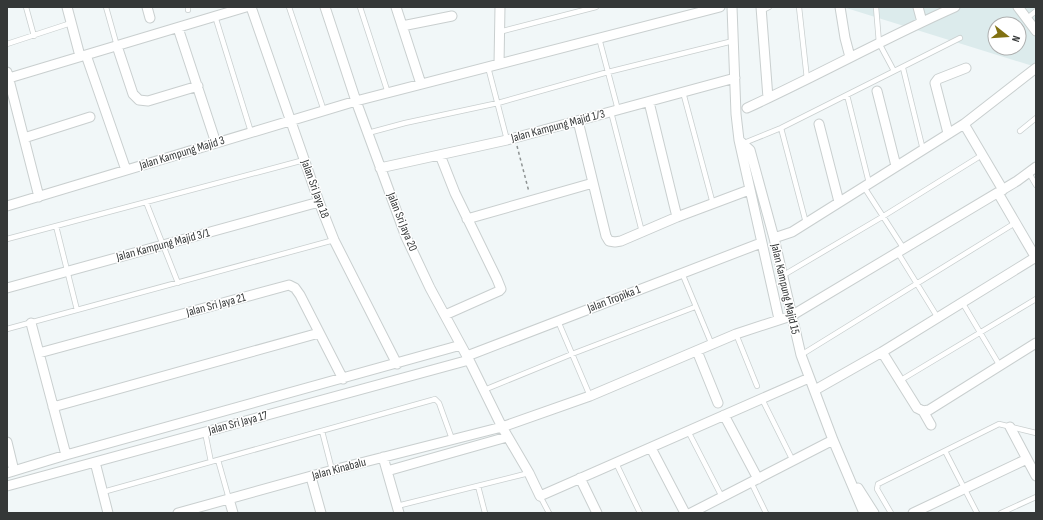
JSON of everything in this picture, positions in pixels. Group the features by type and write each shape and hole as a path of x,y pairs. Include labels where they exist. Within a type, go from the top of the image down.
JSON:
{"street":[{"path":"67,7 71,23 126,170"},
{"path":"147,7 150,18"},
{"path":"39,197 8,76 117,46 246,7"},
{"name":"Jalan Sri Jaya 18","path":"251,7 290,121 334,240 397,364"},
{"name":"Jalan Sri Jaya 20","path":"325,7 356,101 406,237 507,437 529,473 540,496"},
{"path":"396,7 421,84"},
{"path":"499,64 500,7"},
{"name":"Jalan Kampung Majid 3","path":"7,206 356,101 720,7"},
{"name":"Jalan Kampung Majid 15","path":"732,7 736,114 749,190 779,320"},
{"path":"840,7 850,57"},
{"path":"918,7 922,22"},
{"path":"748,108 955,7"},
{"path":"1018,7 1024,16"},
{"path":"764,8 768,98"},
{"path":"402,26 452,16"},
{"path":"1027,20 1036,31"},
{"path":"178,28 216,143"},
{"path":"117,46 133,94 139,100 148,101 198,86"},
{"path":"948,133 935,83 938,80 966,68"},
{"path":"774,238 792,232 964,124 1036,68"},
{"name":"Jalan Kampung Majid 1/3","path":"380,168 511,139 735,78"},
{"path":"877,91 896,166"},
{"path":"649,102 677,217"},
{"path":"24,138 90,117"},
{"path":"578,121 606,236 609,241 621,241 677,217 749,190"},
{"path":"819,124 839,202"},
{"path":"815,390 882,352 1036,257 1015,223 982,155 964,124"},
{"name":"Jalan Kampung Majid 15","path":"742,142 750,150 774,238 801,355 845,466"},
{"path":"440,155 455,193 501,289 445,315"},
{"name":"Jalan Kinabalu","path":"178,513 333,470 502,427 590,396 736,334 791,316 1017,182 1032,170"},
{"path":"467,219 593,183"},
{"name":"Jalan Kampung Majid 3/1","path":"7,288 319,202"},
{"name":"Jalan Tropika 1","path":"468,358 558,321 761,243"},
{"name":"Jalan Sri Jaya 21","path":"38,353 289,286 295,288 300,295 342,378"},
{"path":"31,323 66,455"},
{"path":"53,407 319,333"},
{"path":"923,411 929,410 1036,343"},
{"name":"Jalan Sri Jaya 17","path":"11,472 66,455 461,345"},
{"path":"698,351 718,403"},
{"path":"882,352 901,380 917,408 923,411 931,425"},
{"name":"Jalan Sri Jaya 17","path":"7,486 468,358"},
{"path":"540,496 809,378"},
{"path":"724,415 755,481"},
{"path":"1010,427 1036,476"},
{"path":"387,471 507,437"},
{"path":"692,513 834,440"},
{"path":"7,442 11,472"},
{"path":"650,448 685,513"},
{"path":"383,457 398,510"},
{"path":"913,513 1027,458"},
{"path":"95,462 108,513"},
{"path":"845,466 864,513"},
{"path":"845,466 874,513"},
{"path":"311,476 321,513"},
{"path":"580,478 597,513"},
{"path":"229,500 232,513"}],"lane":[{"path":"26,7 34,36"},
{"path":"106,7 117,46"},
{"path":"289,7 324,111"},
{"path":"360,7 388,93"},
{"path":"500,32 596,7"},
{"path":"800,7 807,80"},
{"path":"876,7 879,43 894,71"},
{"path":"1027,18 1036,11"},
{"path":"215,16 251,132"},
{"path":"7,44 71,23"},
{"path":"599,38 608,72 615,111 642,232"},
{"path":"742,142 781,128 960,38"},
{"path":"368,133 405,123 498,103 608,72 733,41"},
{"path":"488,67 498,103 511,139"},
{"path":"903,68 923,150"},
{"path":"683,92 713,204"},
{"path":"847,96 867,185 917,284 938,318"},
{"path":"1020,131 1036,118"},
{"path":"781,128 806,223"},
{"path":"782,276 882,217 982,155"},
{"path":"7,239 304,160"},
{"path":"1032,170 1036,185"},
{"path":"146,202 178,283"},
{"path":"801,355 1015,223"},
{"path":"56,226 77,310"},
{"path":"7,329 334,240"},
{"path":"682,273 712,345"},
{"path":"901,380 1036,299"},
{"path":"962,302 1000,366"},
{"path":"484,390 695,306"},
{"path":"558,321 590,396"},
{"path":"736,334 757,386"},
{"path":"103,492 435,399 439,403 452,439"},
{"path":"762,399 793,461"},
{"path":"891,513 877,489 878,484 999,424 1036,434"},
{"path":"322,431 333,470"},
{"path":"688,431 722,497"},
{"path":"205,432 211,462"},
{"path":"945,451 976,513"},
{"path":"218,460 229,500"},
{"path":"616,462 640,513"},
{"path":"398,510 478,486 529,473"},
{"path":"755,481 766,513"},
{"path":"478,486 485,513"},
{"path":"540,496 549,513"},
{"path":"1001,513 1036,496"}],"path":[{"path":"511,139 532,200"}],"shaded area":[{"path":"843,7 1036,7 1036,67 1001,56 1027,56 1027,16 987,16 987,52"}]}
